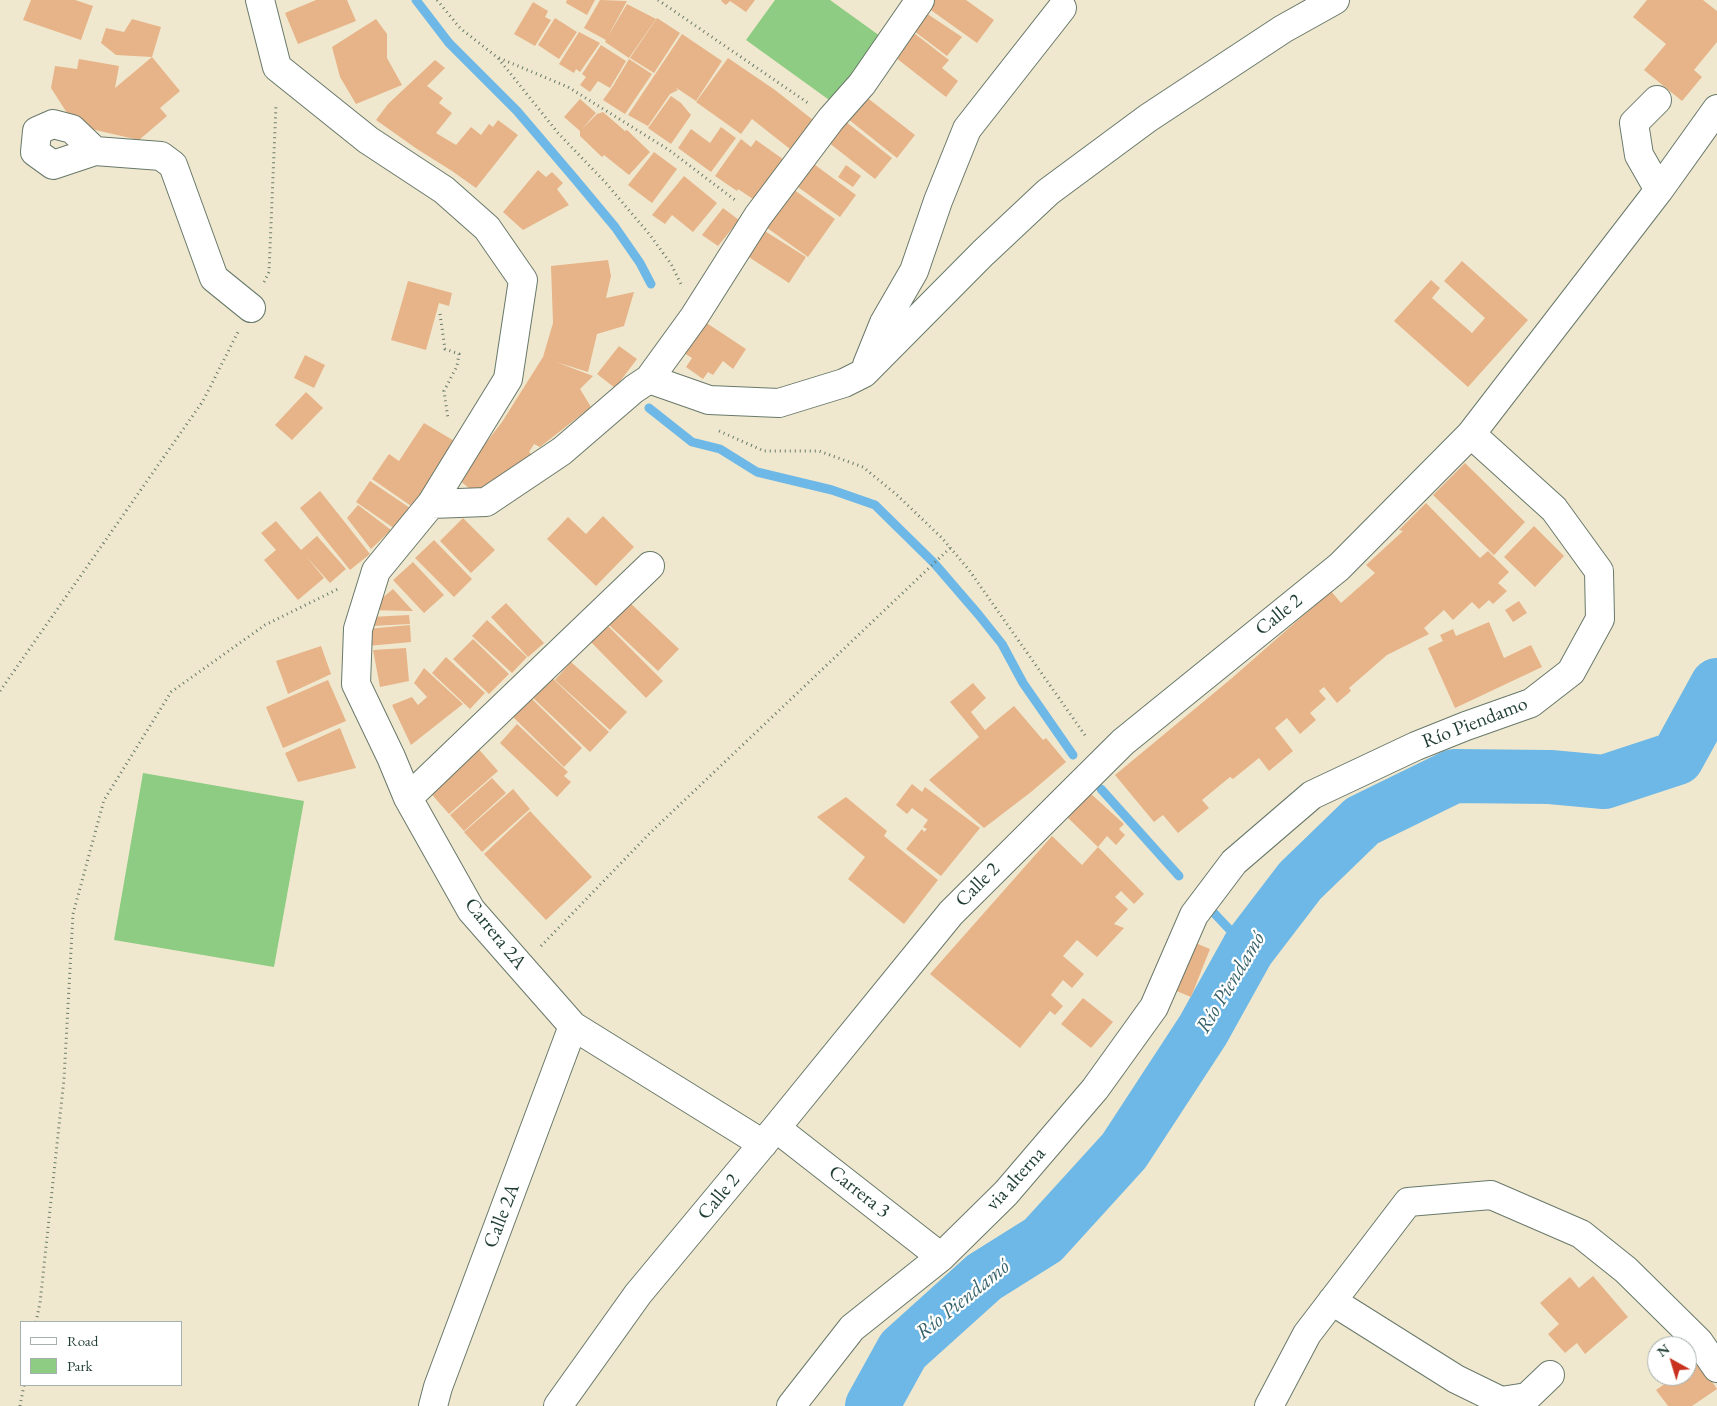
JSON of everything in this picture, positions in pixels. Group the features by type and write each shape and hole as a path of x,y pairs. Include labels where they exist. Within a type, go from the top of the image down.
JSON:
{"street":[{"path":"260,0 277,67 368,140 444,190 487,228 523,280 508,379 431,504 376,571"},
{"path":"431,504 486,502 562,451 649,378 694,317 758,216 832,119 862,84 920,0"},
{"path":"649,378 709,400 779,403 844,383 864,373 1048,192 1148,118 1283,29 1336,0"},
{"path":"864,373 884,323 914,271 938,201 967,129 1062,8"},
{"path":"1658,100 1634,123 1639,155 1659,190"},
{"name":"Calle 2","path":"558,1406 638,1294 770,1136 951,913 1123,742 1339,566 1471,434 1659,190 1717,109"},
{"path":"95,151 161,156 173,165 214,278 251,308"},
{"name":"Río Piendamo","path":"1194,915 1234,862 1312,795 1416,746 1531,703 1572,672 1600,619 1599,571 1554,509 1471,434"},
{"path":"408,798 650,566"},
{"name":"Carrera 2A","path":"376,571 358,629 356,684 391,756 408,798 471,910 573,1026 770,1136"},
{"name":"via alterna","path":"791,1406 852,1328 942,1257 1006,1193 1095,1089 1154,1007 1194,915"},
{"name":"Calle 2A","path":"433,1406 438,1388 573,1026"},
{"name":"Carrera 3","path":"770,1136 942,1257"},
{"path":"1269,1406 1307,1334 1408,1202 1491,1195 1581,1234 1626,1270 1699,1342 1717,1368"},
{"path":"1332,1302 1456,1379 1501,1400 1527,1398 1550,1374"}],"path":[{"path":"436,0 460,28 498,58 558,133 605,182 650,235 671,264 694,317"},
{"path":"658,0 832,119"},
{"path":"498,58 577,92 669,150 758,216"},
{"path":"0,691 203,401 270,272 277,67"},
{"path":"440,314 445,349 459,354 457,366 444,391 449,422"},
{"path":"714,429 764,451 820,451 863,467 897,494 969,570 1050,688 1104,761"},
{"path":"521,967 650,833 950,548"},
{"path":"36,1321 40,1303 64,1079 73,914 104,800 171,692 265,625 376,571"},
{"path":"20,1406 24,1386"}],"green space":[{"path":"775,0 830,0 880,36 832,102 746,40"},
{"path":"143,773 304,801 274,967 114,940"}],"building":[{"path":"31,0 75,0 93,6 81,40 23,20"},
{"path":"316,0 347,0 356,21 298,44 285,13"},
{"path":"567,0 595,0 587,15 566,3"},
{"path":"600,0 627,1 607,38 627,4 656,19 629,58 605,42 606,40 584,28"},
{"path":"722,0 755,0 746,12 730,1 726,5"},
{"path":"934,0 966,0 994,20 977,43 928,8"},
{"path":"1647,0 1703,0 1717,11 1717,42 1694,70 1702,77 1682,101 1644,70 1666,44 1633,17"},
{"path":"533,2 548,11 545,17 551,20 535,46 514,34"},
{"path":"926,13 962,37 947,56 914,31"},
{"path":"555,18 577,32 559,59 538,45"},
{"path":"657,18 680,33 654,73 630,58"},
{"path":"132,19 161,27 152,57 116,55 101,43 106,28 124,32"},
{"path":"376,19 387,34 387,58 402,85 356,104 340,77 332,47"},
{"path":"910,30 949,60 942,68 958,81 946,97 891,54"},
{"path":"579,32 600,43 580,72 576,69 574,73 559,64"},
{"path":"682,34 722,61 696,101 675,87 678,90 670,94 648,126 628,115"},
{"path":"601,45 626,61 610,88 598,81 590,92 580,85 586,77 582,74"},
{"path":"152,57 180,91 160,108 167,116 139,140 91,129 69,116 51,88 55,66 77,69 79,59 119,66 115,88"},
{"path":"728,58 775,90 813,120 790,149 752,119 741,134 696,102"},
{"path":"629,59 652,74 625,114 603,100"},
{"path":"435,60 445,68 427,86 443,98 439,103 452,113 436,133 456,145 471,127 481,135 489,124 493,127 498,120 518,135 476,188 376,120 388,104"},
{"path":"671,96 681,103 691,115 671,144 648,128"},
{"path":"865,96 915,135 897,158 848,119"},
{"path":"580,99 596,113 582,129 597,114 603,112 625,131 627,130 650,152 629,175 604,155 602,157 580,136 580,131 564,117"},
{"path":"845,121 892,158 875,179 828,142"},
{"path":"721,127 736,138 711,172 678,148 691,129 710,143"},
{"path":"741,139 751,147 756,140 787,162 759,203 715,176"},
{"path":"654,152 677,169 652,203 628,185"},
{"path":"811,162 856,195 840,217 795,185"},
{"path":"846,165 861,176 853,187 838,177"},
{"path":"538,170 546,177 552,172 563,183 557,189 569,205 523,230 503,212"},
{"path":"684,176 717,203 693,232 672,215 665,224 652,215"},
{"path":"790,187 835,219 808,257 763,225"},
{"path":"723,208 739,220 718,246 702,235"},
{"path":"760,228 806,257 789,283 744,254"},
{"path":"608,260 611,276 606,298 634,292 624,326 597,334 588,372 556,362 593,376 580,389 591,407 540,447 534,444 529,452 533,456 476,494 458,479 502,422 543,357 553,323 551,266"},
{"path":"1462,261 1528,320 1468,387 1394,321 1431,280 1440,288 1432,298 1472,333 1485,318 1444,281"},
{"path":"408,281 452,293 449,306 439,303 426,350 391,340"},
{"path":"705,322 746,349 733,369 723,361 713,375 708,372 703,379 686,367 692,358 684,353"},
{"path":"619,346 637,359 615,388 597,374"},
{"path":"305,355 325,365 314,388 294,378"},
{"path":"306,392 323,408 292,440 275,425"},
{"path":"424,423 456,442 414,508 372,479 389,454 399,461"},
{"path":"1465,463 1525,522 1494,555 1433,495"},
{"path":"370,481 413,510 398,531 356,502"},
{"path":"320,491 370,554 350,570 300,508"},
{"path":"1426,503 1480,558 1488,551 1509,572 1498,583 1507,591 1493,604 1489,600 1479,609 1472,602 1453,620 1444,610 1424,628 1429,634 1387,655 1349,688 1351,691 1337,703 1324,687 1319,691 1326,699 1310,713 1316,720 1300,734 1287,718 1275,728 1293,751 1269,771 1259,758 1233,779 1230,777 1202,800 1209,808 1178,833 1163,815 1154,822 1115,775 1232,678 1331,591 1341,603 1375,573 1366,565 1403,531 1399,530"},
{"path":"358,505 391,530 371,549 347,518"},
{"path":"603,516 634,547 596,586 547,539 568,517 586,534"},
{"path":"463,518 495,550 471,573 440,541"},
{"path":"276,521 301,550 317,536 346,569 330,583 305,555 324,578 298,600 264,560 276,550 261,533"},
{"path":"1534,526 1564,556 1535,587 1504,557"},
{"path":"434,540 472,579 454,597 415,558"},
{"path":"413,562 444,595 424,613 393,580"},
{"path":"393,589 413,611 368,610"},
{"path":"628,601 679,649 658,671 607,623"},
{"path":"1519,601 1527,613 1513,622 1505,610"},
{"path":"506,603 544,643 528,657 491,617"},
{"path":"409,615 410,624 372,626 371,617"},
{"path":"487,620 527,657 512,673 472,636"},
{"path":"604,622 663,681 646,698 587,638"},
{"path":"1489,622 1504,658 1531,645 1542,667 1455,708 1428,648 1443,641 1440,635 1453,629 1456,636"},
{"path":"410,625 411,642 368,646 367,629"},
{"path":"473,639 509,674 489,694 453,659"},
{"path":"321,646 331,674 288,694 276,661"},
{"path":"406,648 409,681 380,687 373,650"},
{"path":"446,657 485,693 470,709 432,673"},
{"path":"571,662 627,712 610,730 555,680"},
{"path":"424,668 463,704 411,745 392,705 412,697 418,705 427,697 414,683"},
{"path":"550,676 609,732 590,752 531,696"},
{"path":"328,680 346,721 283,748 266,707"},
{"path":"973,683 986,698 971,712 985,730 1014,706 1043,740 1046,738 1066,762 984,828 929,780 979,737 950,702"},
{"path":"529,696 582,748 564,767 511,715"},
{"path":"517,724 568,772 564,776 571,782 557,797 500,743"},
{"path":"340,728 356,768 298,782 285,753"},
{"path":"476,746 498,771 449,814 427,789"},
{"path":"492,778 506,793 464,831 450,815"},
{"path":"912,784 922,792 925,787 980,828 941,876 906,849 922,829 924,832 927,829 923,827 928,820 912,808 907,814 896,805"},
{"path":"513,789 530,809 482,852 464,832"},
{"path":"1090,793 1124,824 1119,829 1125,835 1116,845 1107,836 1098,847 1067,817"},
{"path":"846,797 887,831 884,836 938,880 904,924 848,879 865,857 817,817"},
{"path":"530,811 592,877 546,920 484,854"},
{"path":"1052,836 1082,865 1098,847 1144,894 1134,904 1121,891 1115,897 1128,909 1114,924 1124,928 1097,957 1077,940 1063,956 1084,974 1072,988 1063,980 1051,995 1063,1006 1055,1015 1050,1011 1020,1048 930,974"},
{"path":"1181,937 1210,949 1191,997 1162,985"},
{"path":"1083,998 1113,1022 1091,1048 1061,1024"},
{"path":"1593,1276 1628,1317 1585,1354 1577,1343 1565,1353 1548,1334 1559,1324 1540,1303 1570,1277 1579,1288"},
{"path":"1697,1362 1717,1389 1692,1406 1668,1406 1656,1390 1662,1386 1697,1386"}],"waterway":[{"path":"416,0 449,43 517,111 615,227 640,263 651,284"},
{"path":"649,408 692,442 720,449 757,472 832,490 875,505 934,563 1002,644 1023,683 1073,755"},
{"name":"Río Piendamó","path":"872,1406 903,1350 984,1277 1043,1240 1124,1151 1203,1030 1248,949 1300,881 1362,821 1454,776 1550,777 1604,782 1677,758 1717,685"},
{"path":"1101,789 1179,876"},
{"path":"1213,912 1248,949"}]}
